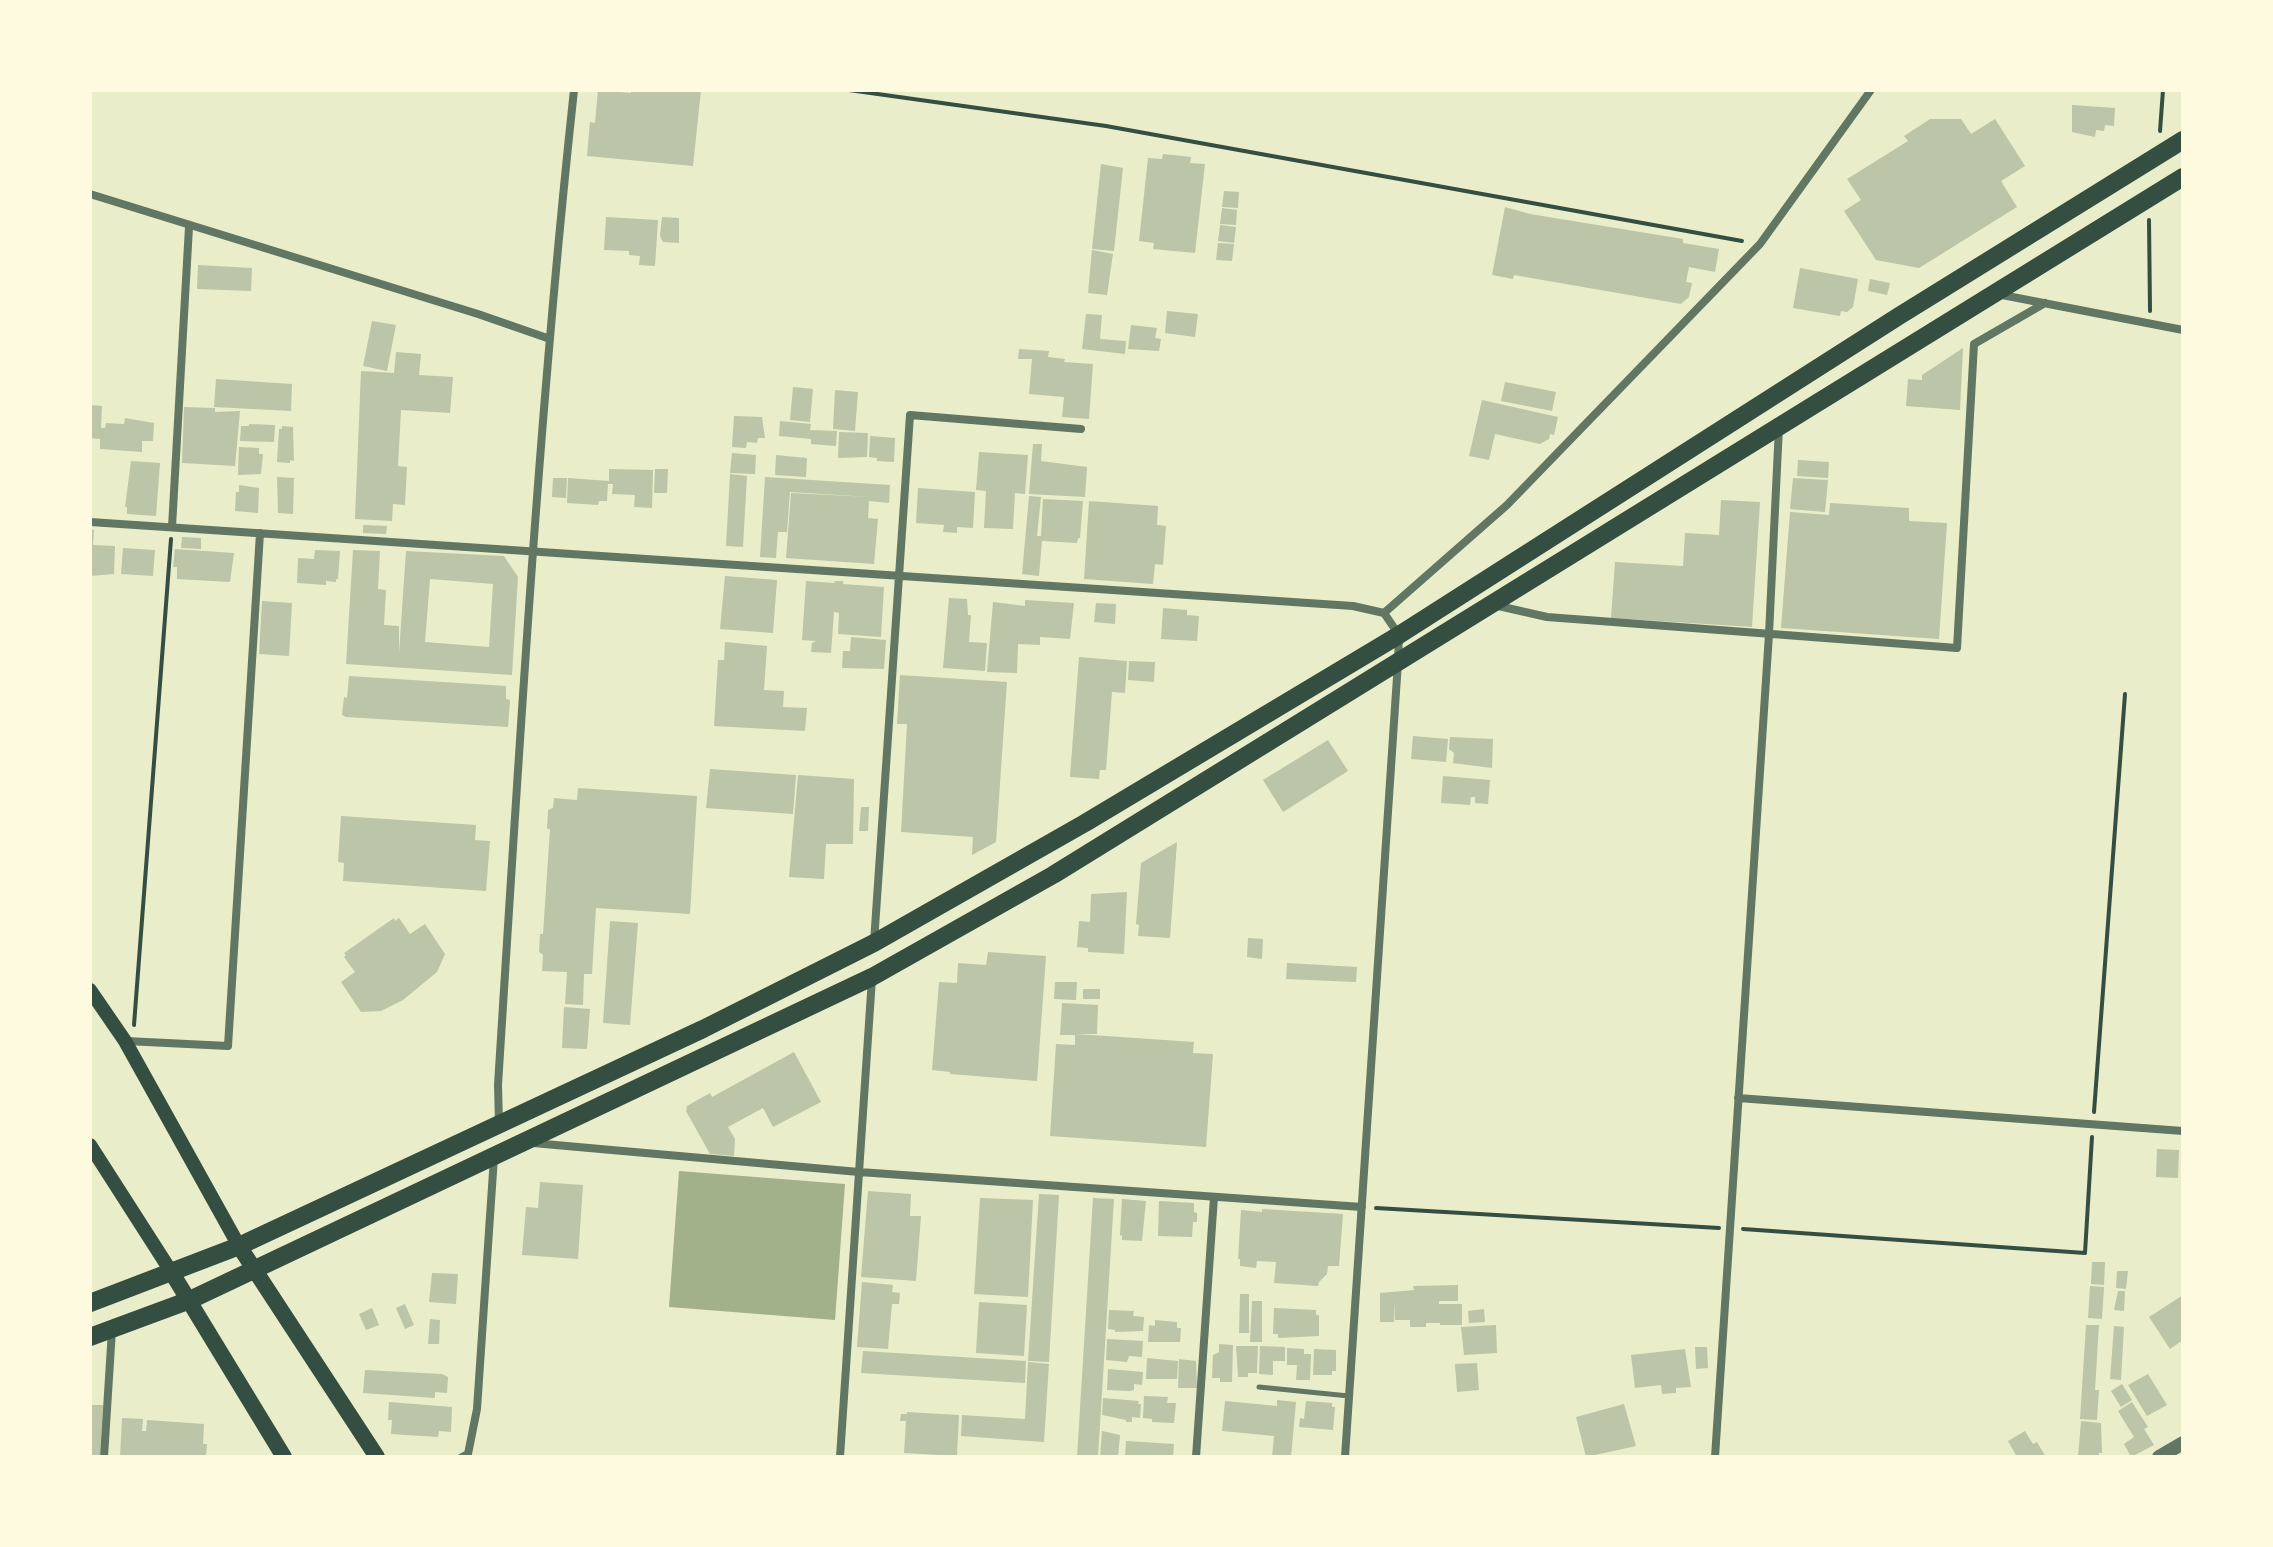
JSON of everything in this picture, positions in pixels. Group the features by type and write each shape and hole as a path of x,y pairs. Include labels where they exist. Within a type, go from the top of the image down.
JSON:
{"highway":[{"path":"90,1303 239,1246 703,1029 874,943 1085,823 1399,635 1899,316 2183,140"},
{"path":"90,1337 190,1300 256,1270 872,977 1053,875 2183,177"}],"main road":[{"path":"90,990 125,1041 239,1246 377,1457"},
{"path":"90,1145 190,1300 284,1457"}],"street":[{"path":"499,1124 498,1085 534,553 550,339 574,90"},
{"path":"1384,613 1507,505 1760,244 1871,90"},
{"path":"90,194 550,339"},
{"path":"172,527 189,227"},
{"path":"1996,294 2183,330"},
{"path":"1489,604 1547,617 1957,648 1974,344 2045,303"},
{"path":"874,943 910,415 1081,429"},
{"path":"1715,1457 1769,634 1779,427"},
{"path":"90,522 1353,606 1384,613 1399,635 1398,662 1345,1457"},
{"path":"125,1041 228,1046 260,533"},
{"path":"840,1457 872,977"},
{"path":"1738,1098 2183,1131"},
{"path":"526,1142 859,1172 1362,1207"},
{"path":"466,1456 477,1409 494,1156"},
{"path":"1196,1457 1214,1197"},
{"path":"104,1457 112,1329"},
{"path":"2159,1457 2183,1443"}],"lane":[{"path":"1259,1387 1349,1396"}],"path":[{"path":"849,90 1106,126 1760,244"},
{"path":"2158,156 2163,90"},
{"path":"2149,198 2150,324"},
{"path":"125,1041 135,1023 172,527"}],"shaded area":[{"path":"679,1171 845,1184 835,1320 669,1307"}],"building":[{"path":"598,90 631,93 631,90 701,90 693,166 587,156 590,122 595,123"},
{"path":"2072,105 2115,108 2114,126 2105,125 2104,131 2096,130 2095,137 2072,132"},
{"path":"1930,119 1961,119 1971,134 1995,119 2025,166 2001,181 2017,207 1919,268 1876,260 1844,211 1861,200 1847,179 1908,141 1904,136"},
{"path":"1163,154 1191,157 1190,163 1205,164 1195,253 1153,249 1154,243 1139,241 1148,158 1162,159"},
{"path":"1101,164 1123,168 1114,251 1092,249"},
{"path":"1224,191 1239,192 1238,208 1222,207"},
{"path":"1505,207 1530,214 1683,239 1683,243 1719,249 1715,272 1689,267 1686,282 1692,283 1689,297 1681,304 1514,275 1513,279 1492,275"},
{"path":"1222,208 1237,210 1236,225 1220,224"},
{"path":"606,217 658,220 655,266 639,265 640,256 629,255 629,251 604,250"},
{"path":"662,217 679,218 679,243 663,242 660,236"},
{"path":"1220,225 1236,227 1234,243 1218,241"},
{"path":"1218,243 1234,244 1232,261 1216,260"},
{"path":"1092,250 1113,254 1107,295 1088,293"},
{"path":"198,265 252,268 251,291 197,289"},
{"path":"1800,268 1858,279 1853,307 1847,312 1841,311 1840,316 1793,308"},
{"path":"1870,279 1890,283 1887,295 1868,291"},
{"path":"1167,311 1198,314 1195,337 1165,333"},
{"path":"1086,314 1102,315 1100,339 1126,341 1125,354 1082,349"},
{"path":"372,321 396,325 387,371 363,366"},
{"path":"1131,325 1157,328 1155,338 1161,339 1159,351 1128,349"},
{"path":"1963,348 1960,410 1906,406 1908,379 1922,380 1922,375"},
{"path":"1019,349 1049,351 1048,357 1065,359 1064,362 1093,364 1089,419 1062,417 1064,397 1029,394 1032,359 1018,359"},
{"path":"396,352 421,354 419,375 453,377 450,413 401,410 398,466 407,467 405,505 393,504 392,521 355,519 361,371 394,373"},
{"path":"216,379 292,384 291,411 214,407"},
{"path":"1505,382 1556,392 1552,411 1501,401"},
{"path":"793,387 813,389 810,422 790,420"},
{"path":"835,390 858,392 855,431 833,429"},
{"path":"1482,400 1558,417 1554,435 1550,434 1549,439 1540,444 1495,434 1489,460 1469,456"},
{"path":"90,405 102,406 101,428 105,428 106,423 124,424 125,418 154,423 153,441 142,441 142,452 100,449 100,439 90,438"},
{"path":"184,407 215,408 215,412 240,411 235,466 182,463"},
{"path":"734,416 762,417 765,438 758,438 757,443 747,442 746,448 732,447"},
{"path":"780,421 811,424 810,430 837,431 836,446 811,444 811,439 779,436"},
{"path":"275,425 274,442 240,441 241,426"},
{"path":"282,426 293,427 294,461 290,460 290,463 277,462 279,429"},
{"path":"839,432 868,433 867,457 838,458"},
{"path":"870,436 895,438 894,462 869,457"},
{"path":"1033,444 1042,444 1041,461 1087,467 1085,497 1029,494"},
{"path":"239,447 259,448 259,454 263,454 261,474 238,475"},
{"path":"979,452 1028,455 1025,494 1015,493 1013,529 984,528 986,491 976,490"},
{"path":"732,453 756,455 755,474 730,473"},
{"path":"776,455 807,458 806,477 775,475"},
{"path":"1798,460 1829,462 1828,478 1797,476"},
{"path":"131,461 160,463 156,516 127,514 125,507"},
{"path":"609,469 653,470 652,508 634,507 635,495 612,494 613,484 608,484 607,501 599,501 598,505 567,503 568,478 609,481"},
{"path":"655,469 668,469 667,493 654,493"},
{"path":"730,474 747,476 743,547 726,546"},
{"path":"277,477 294,478 293,514 278,513"},
{"path":"765,477 890,485 889,503 869,501 868,518 878,519 874,564 786,558 791,493 871,497 790,492 787,532 778,532 776,558 760,557"},
{"path":"553,478 567,478 566,498 552,497"},
{"path":"1793,478 1828,480 1825,512 1790,509"},
{"path":"239,485 259,488 258,513 235,511"},
{"path":"918,488 975,492 973,528 957,527 957,533 943,532 944,525 916,523"},
{"path":"1029,496 1041,497 1037,536 1041,536 1043,499 1083,501 1080,538 1077,543 1042,541 1039,576 1022,574"},
{"path":"1721,500 1760,502 1752,627 1611,618 1615,562 1683,566 1685,533 1719,535"},
{"path":"1089,501 1158,506 1157,525 1166,526 1163,565 1155,564 1153,584 1084,579"},
{"path":"1830,503 1909,508 1909,521 1947,523 1939,639 1781,628 1790,512 1829,515"},
{"path":"363,525 387,526 386,534 363,533"},
{"path":"90,529 94,530 93,545 115,546 114,574 90,576"},
{"path":"182,537 201,538 201,549 181,548"},
{"path":"123,548 155,550 153,576 121,574"},
{"path":"175,549 234,553 230,582 177,579 177,567 173,567"},
{"path":"315,550 340,551 336,582 326,581 326,585 297,583 298,558 314,559"},
{"path":"353,550 380,551 378,589 386,590 384,625 399,626 399,653 406,551 504,556 518,577 512,675 346,664","holes":["430,579 493,584 489,647 425,642"]},
{"path":"725,576 777,580 773,633 720,629"},
{"path":"806,581 843,581 843,584 884,587 881,637 838,634 839,613 834,612 831,653 811,652 812,643 816,641 802,640"},
{"path":"949,598 967,599 968,615 971,615 969,642 987,643 985,671 943,668"},
{"path":"1025,600 1074,603 1070,639 1040,637 1040,645 1018,644 1017,673 987,672 993,602 1025,606"},
{"path":"262,601 292,603 289,656 259,654"},
{"path":"1096,603 1116,604 1115,624 1094,622"},
{"path":"1163,608 1187,610 1187,615 1199,616 1197,641 1161,639"},
{"path":"851,637 886,640 884,669 842,668 843,651 850,651"},
{"path":"725,642 767,646 764,690 784,691 783,707 807,708 805,731 714,726 718,660 724,660"},
{"path":"1079,657 1127,661 1125,693 1112,692 1106,770 1100,770 1099,779 1070,777"},
{"path":"1129,661 1155,662 1154,682 1128,680"},
{"path":"900,675 1007,682 996,842 972,855 973,837 901,832 907,724 897,724"},
{"path":"349,676 506,686 506,699 510,700 508,727 346,717 342,715"},
{"path":"1413,736 1448,739 1446,762 1411,759"},
{"path":"1450,737 1493,739 1492,768 1453,763"},
{"path":"1328,740 1348,771 1283,812 1263,780"},
{"path":"710,769 796,775 793,814 706,808"},
{"path":"798,775 854,779 853,844 826,844 824,879 789,877"},
{"path":"1443,776 1490,780 1488,804 1475,803 1475,797 1471,797 1470,805 1441,803"},
{"path":"578,788 697,796 690,914 596,908 592,974 584,974 583,1005 565,1004 567,972 542,971 543,955 539,952 550,829 547,829 548,810 553,808 554,798 577,800"},
{"path":"861,807 869,807 868,831 859,831"},
{"path":"341,816 476,825 475,840 490,841 486,891 343,881 344,863 338,862"},
{"path":"1177,842 1170,938 1138,936 1139,925 1136,924 1141,863"},
{"path":"1127,892 1124,954 1088,952 1088,948 1077,947 1079,921 1090,922 1091,894"},
{"path":"394,918 395,921 399,918 410,934 425,924 445,954 437,972 403,1000 381,1011 361,1012 341,982 355,972 344,953"},
{"path":"610,921 638,923 630,1025 603,1023"},
{"path":"1248,938 1263,939 1262,959 1247,957"},
{"path":"988,952 1046,956 1037,1081 932,1070 939,982 957,983 958,963 986,965"},
{"path":"1287,963 1357,967 1356,982 1286,979"},
{"path":"1055,982 1077,982 1076,1000 1054,999"},
{"path":"1083,989 1100,989 1100,999 1083,999"},
{"path":"1062,1003 1098,1005 1097,1034 1076,1034 1194,1042 1193,1053 1213,1054 1206,1147 1050,1136 1056,1044 1075,1045 1075,1035 1060,1035"},
{"path":"564,1007 590,1009 587,1049 562,1048"},
{"path":"794,1052 821,1102 773,1127 763,1108 728,1127 735,1139 734,1156 710,1154 686,1111 687,1106 710,1093 712,1097"},
{"path":"2157,1149 2179,1150 2178,1178 2156,1177"},
{"path":"540,1182 583,1185 578,1259 522,1255 526,1207 538,1208"},
{"path":"868,1191 911,1194 910,1216 921,1216 916,1281 861,1277"},
{"path":"1039,1194 1059,1195 1049,1362 1028,1361"},
{"path":"980,1198 1033,1200 1028,1297 974,1294"},
{"path":"1093,1198 1114,1199 1098,1457 1077,1457"},
{"path":"1122,1199 1146,1201 1142,1241 1122,1240"},
{"path":"1159,1201 1194,1203 1197,1222 1193,1222 1192,1237 1158,1236"},
{"path":"1262,1209 1343,1214 1339,1266 1328,1266 1327,1274 1318,1286 1274,1283 1276,1262 1257,1261 1256,1268 1240,1266 1241,1210 1262,1212"},
{"path":"2092,1262 2105,1262 2104,1285 2091,1284"},
{"path":"2117,1271 2128,1271 2126,1289 2116,1288"},
{"path":"432,1273 458,1274 456,1304 429,1302"},
{"path":"862,1282 893,1285 892,1292 900,1293 899,1304 892,1304 888,1349 857,1347"},
{"path":"1458,1285 1458,1301 1439,1301 1439,1304 1462,1304 1462,1325 1426,1323 1426,1327 1410,1327 1410,1320 1395,1320 1395,1300 1394,1322 1380,1322 1380,1293 1414,1290 1413,1286"},
{"path":"2090,1286 2104,1287 2102,1319 2088,1318"},
{"path":"2118,1291 2125,1291 2124,1311 2114,1310"},
{"path":"1240,1294 1249,1294 1249,1333 1239,1333"},
{"path":"2183,1295 2183,1340 2170,1349 2149,1317"},
{"path":"1252,1301 1262,1301 1262,1342 1250,1342"},
{"path":"979,1302 1027,1305 1024,1356 976,1353"},
{"path":"405,1304 414,1325 405,1329 396,1308"},
{"path":"372,1308 379,1325 366,1330 359,1314"},
{"path":"1274,1308 1316,1310 1316,1315 1319,1315 1319,1336 1278,1338 1278,1334 1273,1334"},
{"path":"1484,1309 1485,1322 1469,1323 1468,1311"},
{"path":"1109,1310 1134,1311 1133,1316 1144,1317 1143,1331 1115,1332 1108,1329"},
{"path":"430,1319 440,1320 439,1344 428,1344"},
{"path":"1155,1320 1177,1322 1177,1328 1181,1328 1180,1342 1148,1342 1149,1325 1155,1326"},
{"path":"1496,1325 1497,1353 1464,1355 1461,1327"},
{"path":"2086,1325 2099,1325 2095,1390 2099,1390 2097,1420 2080,1419"},
{"path":"2114,1326 2124,1327 2121,1380 2110,1379"},
{"path":"1107,1339 1143,1341 1142,1357 1129,1356 1127,1362 1106,1360"},
{"path":"1219,1344 1233,1345 1232,1382 1212,1378 1213,1355 1219,1352"},
{"path":"1236,1346 1258,1346 1257,1373 1238,1377"},
{"path":"1260,1346 1285,1347 1285,1361 1273,1361 1273,1375 1259,1374"},
{"path":"1695,1347 1707,1347 1708,1368 1696,1369"},
{"path":"1287,1348 1304,1349 1304,1354 1311,1354 1310,1380 1296,1380 1297,1365 1287,1365"},
{"path":"1314,1349 1336,1350 1336,1371 1332,1371 1332,1375 1313,1375"},
{"path":"1685,1349 1691,1387 1676,1388 1676,1393 1662,1394 1661,1385 1635,1388 1631,1355"},
{"path":"863,1351 1026,1361 1025,1383 861,1373"},
{"path":"1147,1358 1178,1361 1177,1379 1146,1379"},
{"path":"1179,1359 1196,1361 1197,1388 1178,1388"},
{"path":"1028,1362 1049,1364 1044,1442 961,1436 962,1415 1025,1419"},
{"path":"1477,1363 1479,1390 1457,1392 1455,1364"},
{"path":"1108,1369 1143,1372 1142,1385 1134,1384 1134,1390 1130,1391 1107,1390"},
{"path":"365,1370 442,1374 448,1377 447,1393 435,1392 435,1398 363,1393"},
{"path":"2148,1374 2167,1405 2147,1416 2128,1385"},
{"path":"2122,1384 2132,1400 2121,1407 2111,1391"},
{"path":"1144,1396 1168,1397 1167,1403 1176,1403 1174,1423 1152,1422 1152,1419 1143,1418"},
{"path":"1103,1398 1139,1401 1140,1418 1132,1417 1132,1422 1126,1422 1102,1415"},
{"path":"1277,1400 1296,1402 1291,1457 1272,1457 1274,1436 1222,1431 1225,1401 1277,1406"},
{"path":"1306,1401 1332,1403 1335,1407 1333,1430 1299,1427 1300,1418 1304,1419"},
{"path":"389,1402 452,1407 451,1432 439,1431 438,1437 391,1434"},
{"path":"2132,1402 2148,1427 2144,1429 2154,1445 2131,1457 2124,1444 2134,1437 2118,1411"},
{"path":"1624,1404 1636,1446 1586,1457 1576,1417"},
{"path":"90,1405 103,1405 100,1457 90,1457"},
{"path":"901,1414 959,1415 957,1456 904,1453 906,1421 900,1421"},
{"path":"122,1418 143,1419 142,1431 146,1431 147,1420 204,1424 206,1457 120,1457"},
{"path":"2081,1421 2101,1423 2102,1453 2098,1457 2078,1457"},
{"path":"1102,1431 1120,1435 1118,1457 1100,1457"},
{"path":"2025,1431 2033,1444 2037,1442 2046,1457 2017,1457 2008,1441"},
{"path":"1126,1441 1174,1444 1173,1457 1125,1457"}]}
